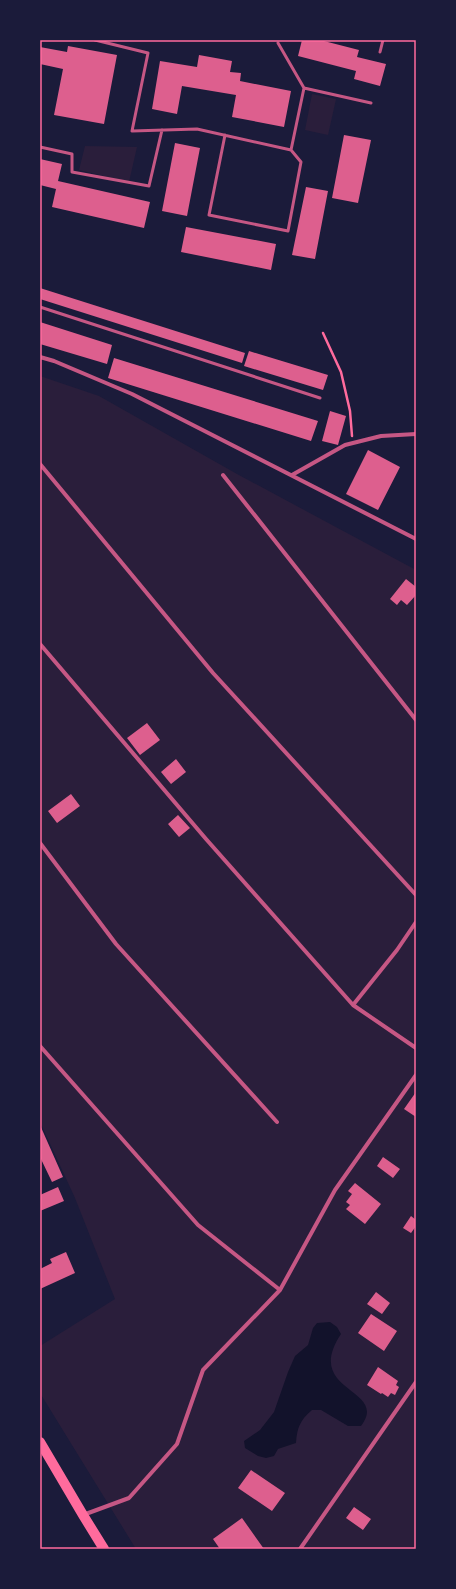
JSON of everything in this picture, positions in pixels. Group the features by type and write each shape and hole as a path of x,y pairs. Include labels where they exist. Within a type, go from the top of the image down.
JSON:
{"main road":[{"path":"40,1442 82,1515 104,1549"}],"street":[{"path":"40,357 54,361 132,394 292,474 416,539"},
{"path":"292,474 352,443 380,436 416,434"},
{"path":"40,464 212,672 416,895"},
{"path":"223,475 416,720"},
{"path":"40,644 211,845 353,1005 416,1048"},
{"path":"40,843 116,944 277,1122"},
{"path":"353,1005 397,950 416,922"},
{"path":"40,1046 198,1225 280,1290"},
{"path":"82,1515 130,1498 177,1444 203,1370 280,1290 335,1190 416,1075"},
{"path":"300,1549 416,1382"}],"lane":[{"path":"95,40 148,52 132,131 197,129 225,135 291,150 302,162 288,231 209,214 225,135"},
{"path":"380,52 383,40"},
{"path":"278,43 304,88 291,150"},
{"path":"304,88 371,104"},
{"path":"40,147 72,154 72,172 149,186 162,130"},
{"path":"40,307 320,398"}],"path":[{"path":"323,333 341,372 350,412 352,443"}],"shaded area":[{"path":"312,94 336,99 328,135 305,130"},
{"path":"85,146 137,147 129,182 79,170"},
{"path":"40,376 99,396 237,474 416,570 416,1549 136,1549 40,1393 40,1346 115,1299 75,1198 40,1122"},
{"path":"330,1322 337,1327 341,1334 332,1353 332,1368 338,1379 365,1404 367,1414 361,1426 348,1426 321,1410 312,1410 300,1425 296,1443 278,1449 274,1456 266,1458 258,1456 245,1448 244,1441 260,1430 274,1412 295,1356 308,1345 313,1328 317,1323"}],"building":[{"path":"302,40 320,40 359,50 357,57 386,64 380,86 354,79 356,71 298,56"},
{"path":"68,46 117,55 104,124 54,115 63,69 40,64 40,47 67,52"},
{"path":"199,55 232,61 230,72 241,73 240,81 291,91 284,127 232,117 236,95 182,86 177,114 152,109 160,61 197,67"},
{"path":"344,135 371,140 358,203 332,198"},
{"path":"175,143 200,148 187,216 162,211"},
{"path":"40,159 62,164 58,181 150,202 144,228 52,207 56,189 40,185"},
{"path":"306,187 328,191 315,259 292,255"},
{"path":"186,227 276,244 271,270 181,252"},
{"path":"40,288 245,353 242,363 40,299"},
{"path":"40,322 112,345 107,364 40,344"},
{"path":"249,351 328,375 323,390 244,366"},
{"path":"114,358 318,421 311,441 108,378"},
{"path":"330,411 346,416 338,445 322,441"},
{"path":"368,450 400,467 378,510 346,494"},
{"path":"406,579 416,587 416,595 407,605 401,600 397,605 390,599"},
{"path":"147,723 160,740 140,755 127,738"},
{"path":"176,759 186,772 171,784 161,772"},
{"path":"71,794 80,806 57,823 48,811"},
{"path":"178,815 190,828 179,837 168,824"},
{"path":"416,1092 416,1117 404,1109"},
{"path":"40,1125 63,1177 52,1182 40,1157"},
{"path":"383,1157 400,1169 393,1178 377,1166"},
{"path":"355,1183 381,1204 365,1224 346,1209 350,1205 346,1202 352,1194 348,1191"},
{"path":"58,1187 64,1201 40,1211 40,1195"},
{"path":"411,1216 416,1220 416,1226 411,1233 403,1228"},
{"path":"66,1252 75,1273 40,1289 40,1269 52,1263 50,1259"},
{"path":"376,1292 390,1303 382,1314 367,1304"},
{"path":"371,1314 397,1331 384,1351 358,1333"},
{"path":"378,1367 398,1381 396,1385 399,1387 395,1395 391,1393 388,1397 367,1385"},
{"path":"251,1470 285,1493 272,1511 238,1488"},
{"path":"354,1507 371,1519 363,1530 346,1518"},
{"path":"242,1518 264,1549 220,1549 213,1539"}]}
